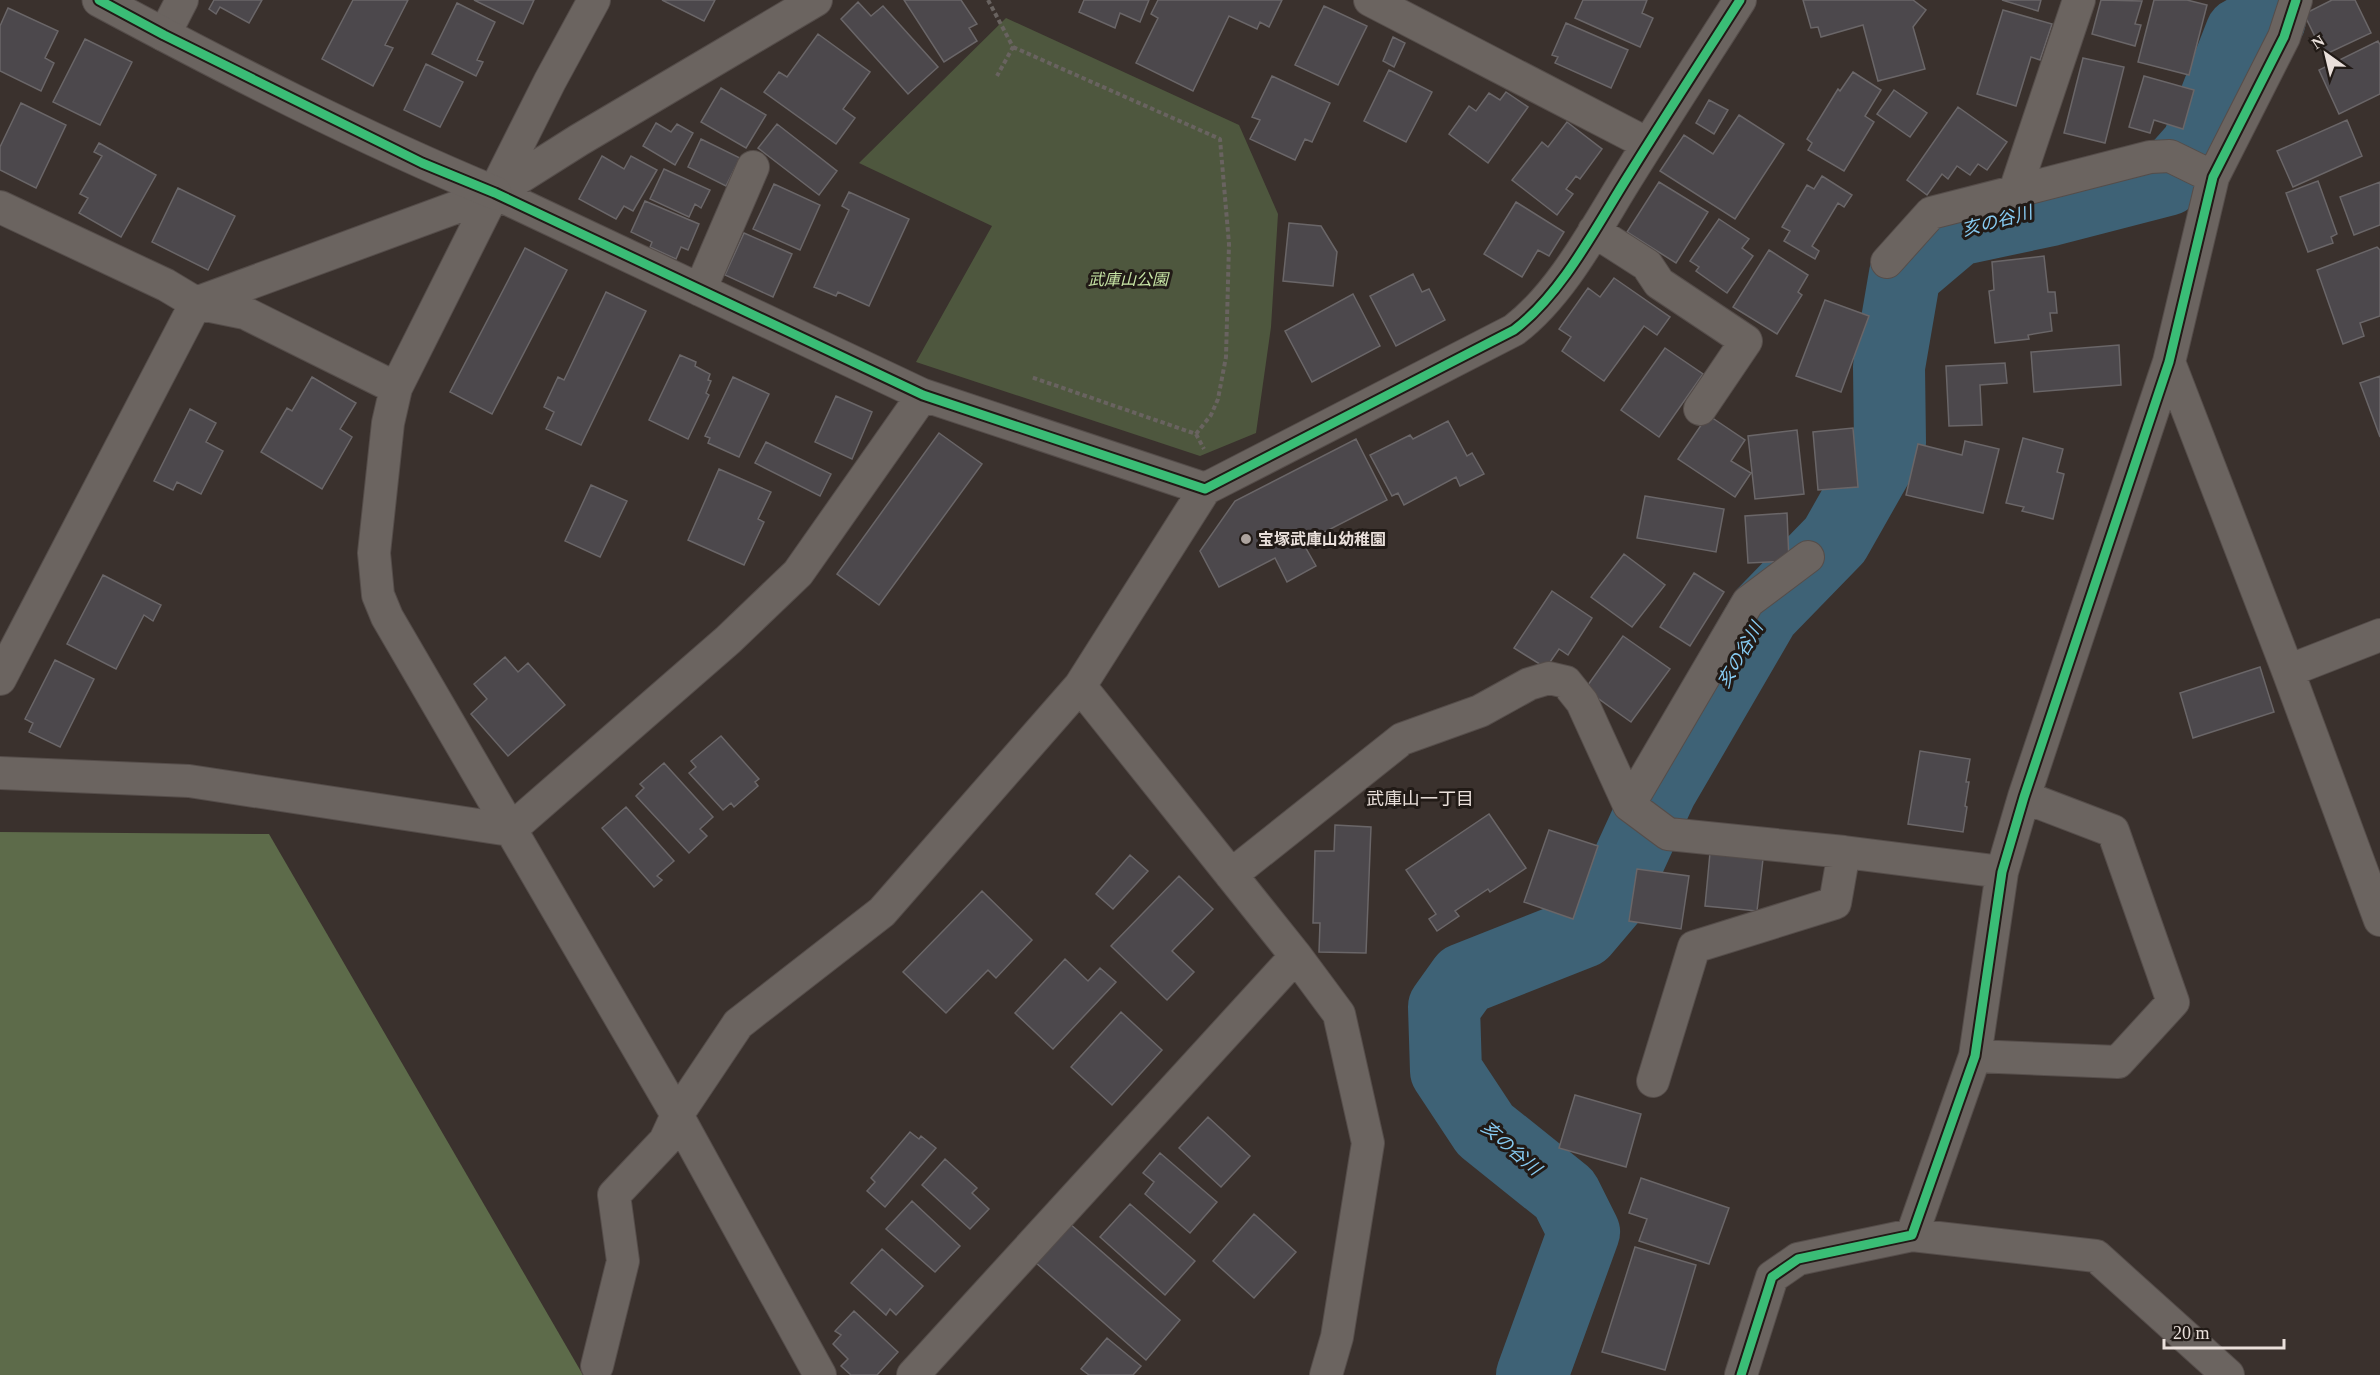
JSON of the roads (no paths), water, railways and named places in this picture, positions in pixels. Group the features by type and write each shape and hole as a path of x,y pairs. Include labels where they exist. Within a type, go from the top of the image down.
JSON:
{"street":[{"path":"99,0 422,163 495,193 923,395 1205,489"},
{"path":"164,34 182,0"},
{"path":"594,0 396,388 388,423 374,553 378,595 387,617 677,1115 820,1375"},
{"path":"0,679 196,303 495,193 579,140 816,0"},
{"path":"1370,0 1648,144"},
{"path":"597,1366 623,1261 614,1195 665,1141 677,1115 738,1024 882,912 1080,686 1205,489 1514,330 1532,316 1550,296 1594,231 1740,0"},
{"path":"2015,191 2079,0"},
{"path":"1912,1235 1975,1056 2002,872 2024,797 2169,362 2206,174 2284,37 2296,0"},
{"path":"1887,262 1931,213 2150,157 2170,156 2206,174"},
{"path":"700,291 753,167"},
{"path":"0,208 166,285 196,303 245,313 396,388"},
{"path":"1594,231 1647,265 1659,283 1746,341 1700,409"},
{"path":"2169,362 2288,671 2380,920"},
{"path":"0,773 189,781 510,830 728,640 798,573 923,395"},
{"path":"1629,804 1748,602 1808,557"},
{"path":"2288,671 2380,635"},
{"path":"1231,875 1402,739 1480,711 1529,684 1549,678 1566,682 1582,702 1629,804 1668,834 1844,852 2002,872"},
{"path":"1080,686 1296,956 1339,1014 1368,1143 1338,1337 1326,1375"},
{"path":"1975,1056 2118,1062 2173,1002 2113,831 2024,797"},
{"path":"1653,1081 1694,947 1835,903 1844,852"},
{"path":"913,1375 1296,956"},
{"path":"1742,1375 1772,1277 1798,1259 1912,1235 2096,1256 2228,1375"}],"waterway":[{"name":"亥の谷川","path":"1532,1375 1584,1232 1565,1194 1485,1130 1446,1071 1444,1007 1464,979 1583,932 1611,899 1661,790 1764,613 1835,540 1890,443 1889,367 1905,274 1957,230 2051,210 2167,180 2197,146 2241,33 2270,20"}],"place":[{"name":"宝塚武庫山幼稚園","path":"1246,539"}],"district":[{"name":"武庫山一丁目","path":"1420,799"}],"park label":[{"name":"武庫山公園","path":"1128,279"}]}
